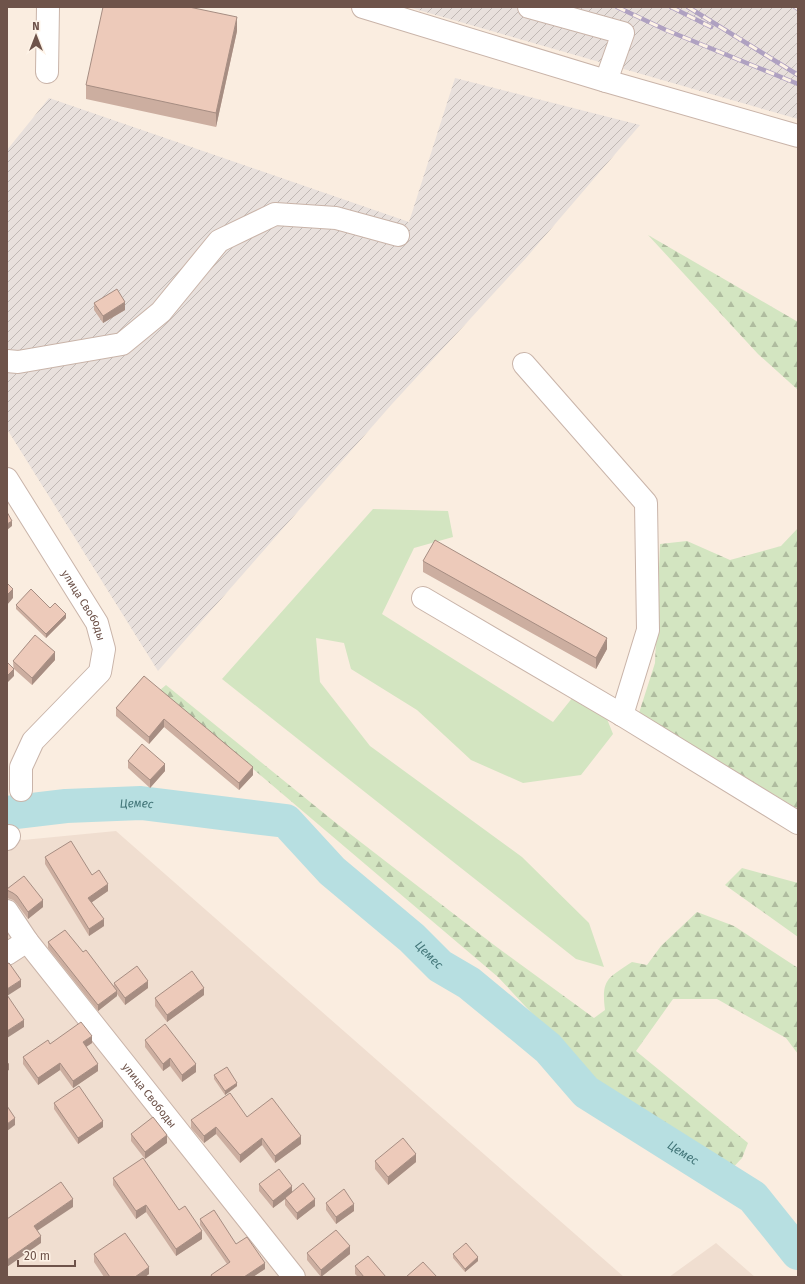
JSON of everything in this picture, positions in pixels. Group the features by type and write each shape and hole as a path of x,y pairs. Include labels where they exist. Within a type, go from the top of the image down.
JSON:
{"street":[{"path":"47,72 48,7"},
{"path":"363,7 606,81 798,136"},
{"path":"529,7 623,33 606,81"},
{"path":"7,361 18,362 122,344 161,312 219,241 275,214 336,218 398,235"},
{"path":"524,364 646,503 648,630 622,715"},
{"name":"улица Свободы","path":"7,479 97,623 104,648 100,672 33,741 21,767 21,790"},
{"path":"423,598 622,715 798,823"},
{"name":"улица Свободы","path":"7,911 27,941 291,1276"},
{"path":"7,954 27,941"}],"shaded area":[{"path":"408,7 798,7 798,119"},
{"path":"455,78 640,125 526,258 392,404 158,671 7,429 7,150 49,98 409,222"},
{"path":"116,831 624,1277 7,1277 7,837 23,840"},
{"path":"716,1243 755,1277 669,1277"}],"green space":[{"path":"648,235 798,322 798,390 758,354"},
{"path":"373,509 448,511 453,537 414,548 382,614 553,722 573,697 607,719 613,734 581,775 523,783 471,760 417,710 351,669 344,643 316,638 320,682 370,746 522,857 589,923 604,967 576,959 222,679"},
{"path":"798,528 798,809 639,713 655,663 660,544 687,541 730,560 781,546"},
{"path":"166,685 336,823 494,945 594,1018 605,1010 604,992 605,985 608,980 632,962 647,965 661,946 697,912 734,926 798,968 798,1054 786,1038 717,999 673,999 636,1051 748,1143 742,1158 727,1174 593,1084 540,1022 498,977 160,690"},
{"path":"742,868 798,883 798,937 725,885"}],"building":[{"path":"103,7 189,7 237,17 216,113 86,85"},
{"path":"117,289 125,302 103,316 94,303"},
{"path":"7,512 12,521 7,524"},
{"path":"435,540 607,638 596,658 423,561"},
{"path":"7,583 13,589 7,595"},
{"path":"31,589 50,608 55,603 66,614 46,634 16,605"},
{"path":"35,635 55,652 32,678 13,661"},
{"path":"7,662 14,669 7,676"},
{"path":"144,676 253,767 239,783 164,719 149,737 116,708"},
{"path":"142,744 165,764 150,780 128,761"},
{"path":"71,841 92,875 99,870 108,884 88,898 104,919 89,929 45,857"},
{"path":"24,876 43,900 28,912 17,896 7,890"},
{"path":"65,930 83,952 86,950 117,991 98,1005 48,942"},
{"path":"9,963 21,980 7,989 7,964"},
{"path":"137,966 148,981 125,998 114,983"},
{"path":"192,971 204,988 167,1015 155,998"},
{"path":"7,995 24,1020 7,1031"},
{"path":"81,1022 92,1036 83,1042 98,1064 73,1081 60,1063 38,1078 23,1057 48,1040 50,1044"},
{"path":"165,1024 196,1064 182,1075 170,1058 163,1064 145,1040"},
{"path":"227,1067 237,1083 225,1091 214,1075"},
{"path":"79,1086 103,1121 78,1138 54,1103"},
{"path":"230,1093 247,1117 272,1098 301,1136 275,1156 262,1138 240,1155 216,1127 204,1136 191,1120"},
{"path":"7,1106 15,1118 7,1124"},
{"path":"153,1117 167,1135 145,1152 131,1134"},
{"path":"403,1138 416,1154 388,1177 375,1161"},
{"path":"143,1158 179,1210 185,1206 202,1231 176,1249 146,1205 136,1211 113,1178"},
{"path":"279,1169 292,1186 273,1201 259,1184"},
{"path":"61,1182 73,1199 34,1226 41,1236 7,1260 7,1219"},
{"path":"303,1183 315,1199 297,1213 285,1198"},
{"path":"344,1189 354,1204 336,1217 326,1203"},
{"path":"214,1210 236,1244 247,1237 265,1263 244,1277 212,1277 211,1275 230,1262 200,1219"},
{"path":"336,1230 350,1246 321,1270 307,1253"},
{"path":"125,1233 149,1267 135,1277 110,1277 94,1254"},
{"path":"466,1243 478,1257 465,1269 453,1254"},
{"path":"368,1256 386,1277 364,1277 355,1266"},
{"path":"423,1262 437,1277 406,1277"}],"waterway":[{"name":"Цемес","path":"7,813 66,806 141,803 286,821 332,871 412,938 440,966 469,983 548,1048 586,1092 753,1197 798,1253"}],"railway":[{"path":"617,7 666,30 798,84"},
{"path":"671,7 711,27"},
{"path":"688,7 798,75"}]}
